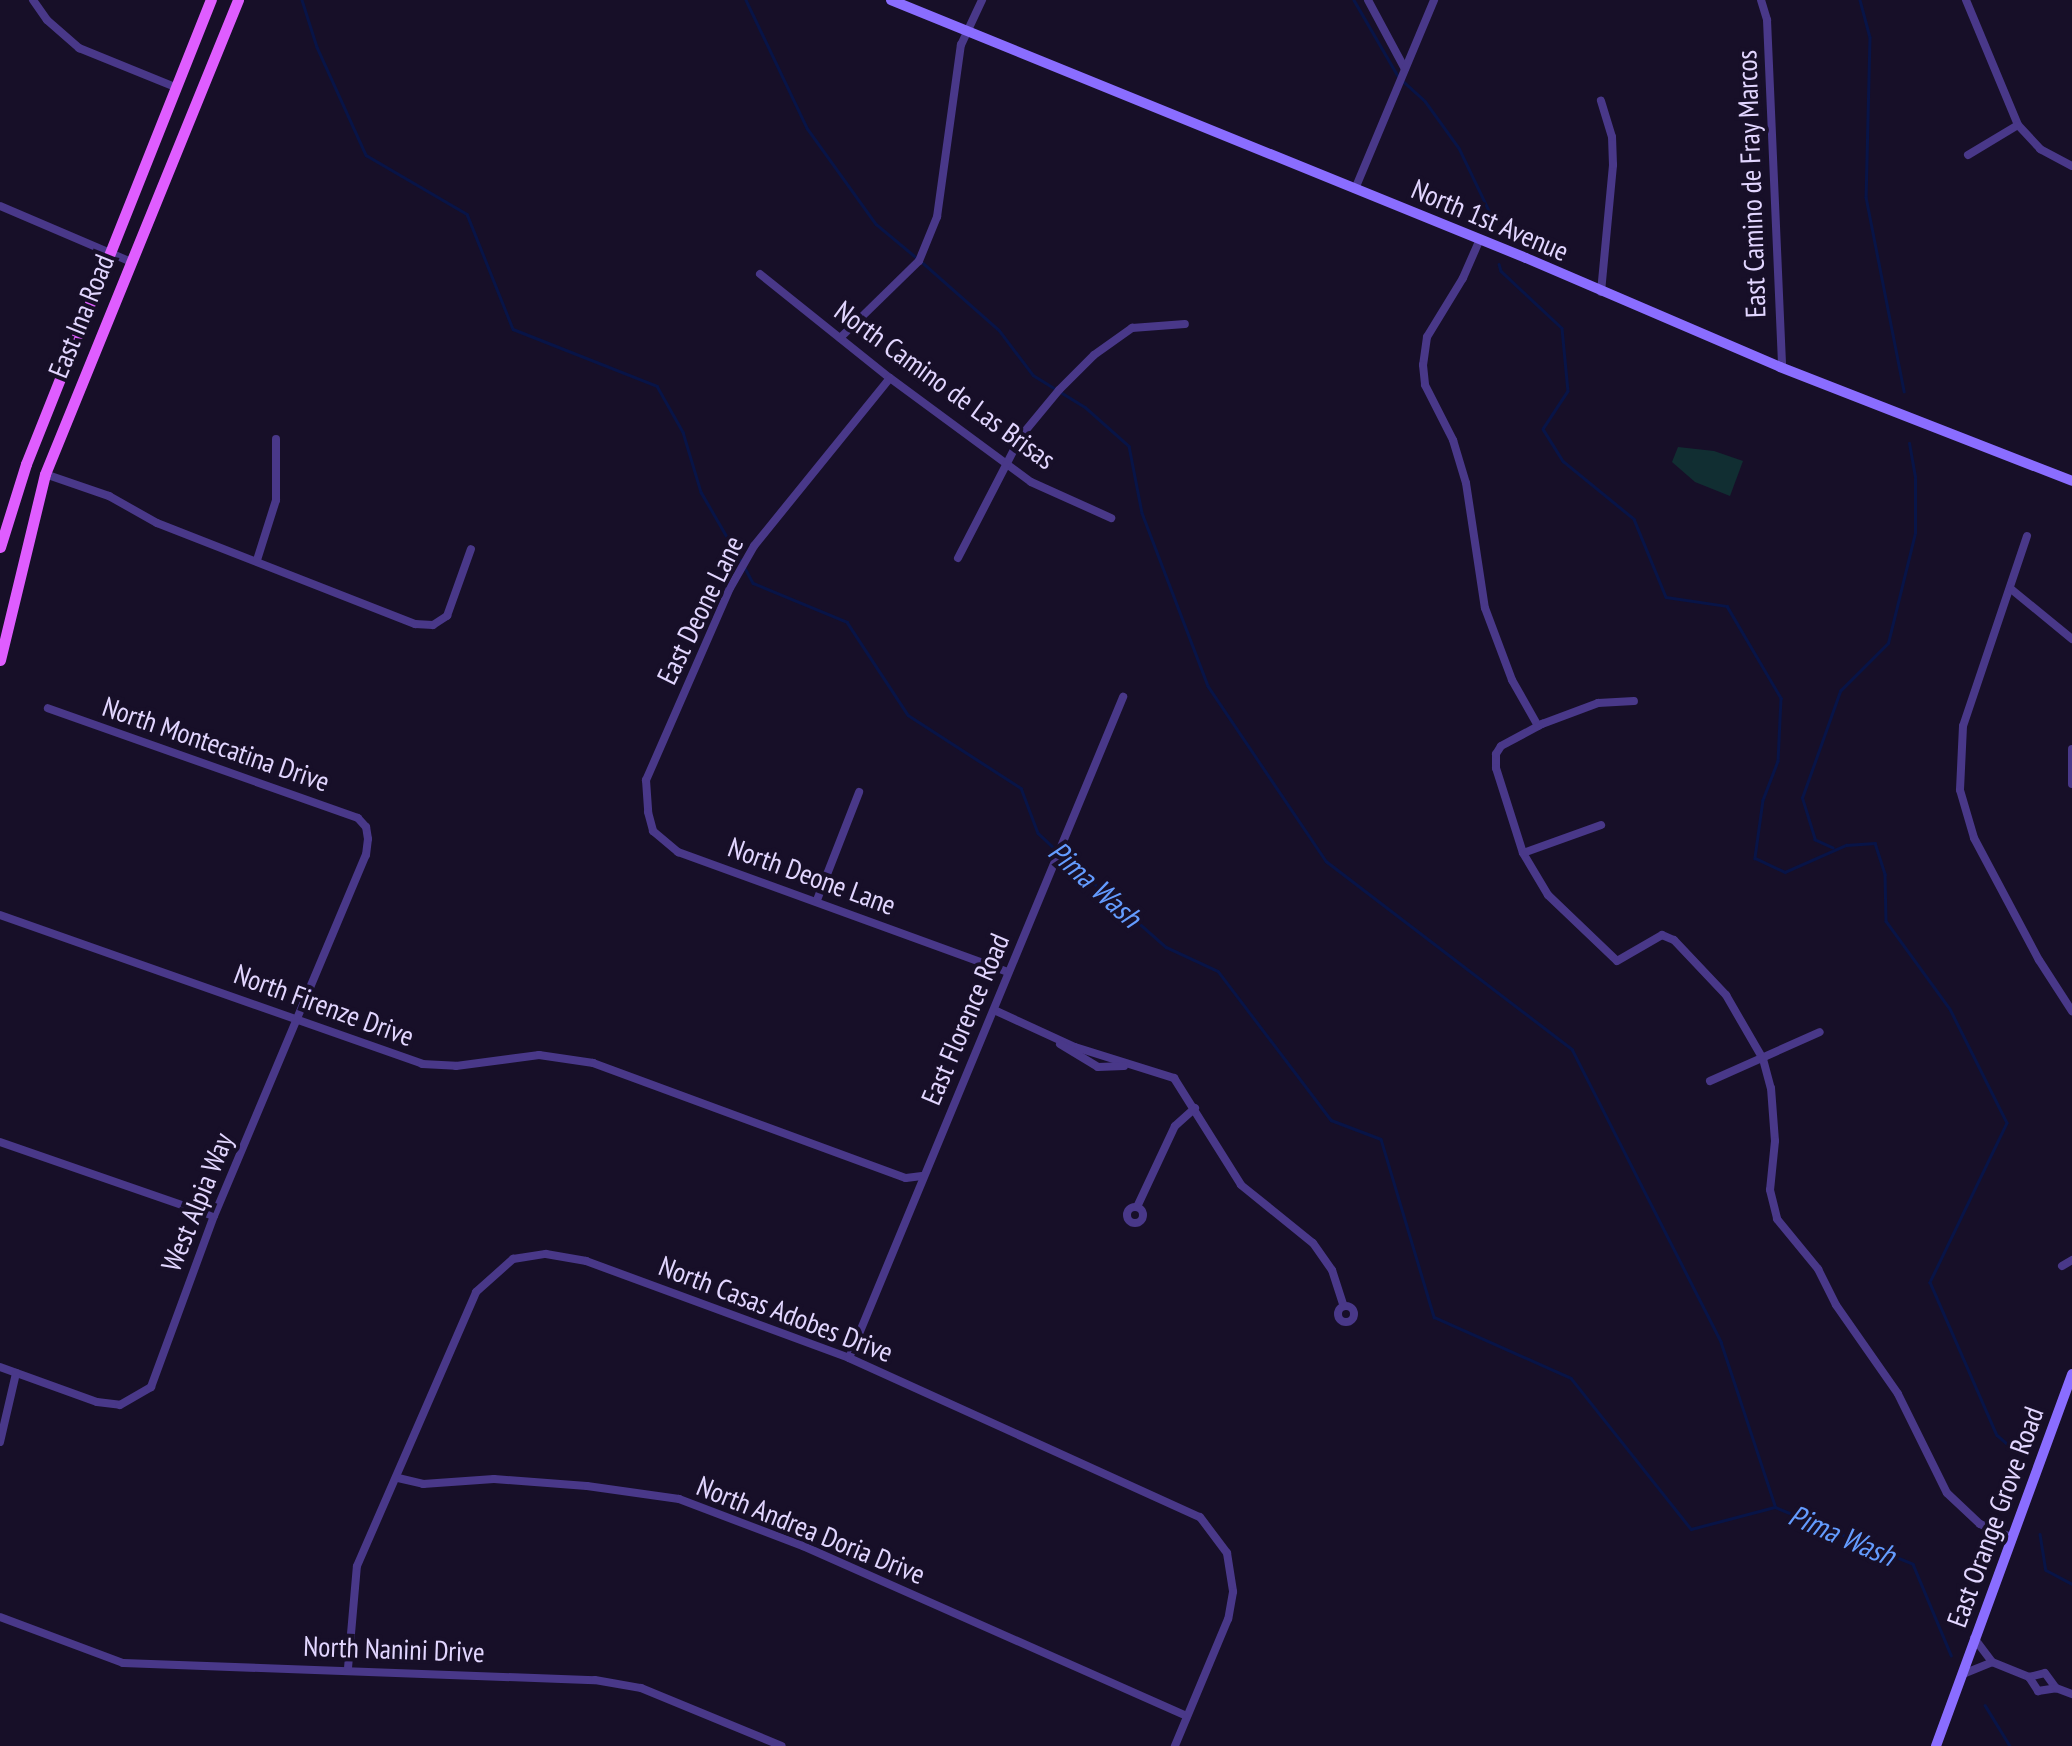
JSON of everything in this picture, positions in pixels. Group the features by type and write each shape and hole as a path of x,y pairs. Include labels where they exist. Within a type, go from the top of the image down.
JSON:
{"main road":[{"name":"East Ina Road","path":"0,547 26,464 211,0"},
{"name":"East Ina Road","path":"0,660 3,623 45,474 238,0"},
{"name":"North 1st Avenue","path":"891,0 1480,239 1782,368 2072,482"},
{"name":"East Orange Grove Road","path":"1936,1746 2072,1374"}],"street":[{"path":"34,0 47,20 79,48 175,88"},
{"path":"840,338 919,261 937,217 940,174 966,32 982,0"},
{"path":"1368,0 1405,69"},
{"path":"1355,189 1434,0"},
{"name":"East Camino de Fray Marcos","path":"1761,0 1767,20 1782,368"},
{"path":"1966,0 2018,125 2040,148 2072,166"},
{"path":"1601,101 1612,136 1613,166 1601,292"},
{"path":"1968,155 2018,125"},
{"path":"0,206 130,261"},
{"path":"1480,239 1463,278 1427,337 1423,365 1426,385 1452,440 1466,483 1485,608 1512,680 1538,726"},
{"name":"North Camino de Las Brisas","path":"760,274 1005,464 1031,482 1111,518"},
{"path":"958,558 1005,464 1049,401 1094,355 1132,328 1185,324"},
{"name":"East Deone Lane","path":"646,780 717,614 754,546 890,378"},
{"path":"257,560 276,500 276,439"},
{"path":"45,474 109,496 157,522 415,624 433,626 447,616 458,594 471,548"},
{"path":"2028,536 1963,726 1960,790 1974,838 2039,960 2072,1011"},
{"path":"2011,589 2072,638"},
{"name":"East Florence Road","path":"849,1358 1123,697"},
{"path":"1634,701 1598,704 1538,726 1492,753 1523,853 1548,896 1617,964 1662,932 1726,995 1763,1059 1772,1100 1775,1141 1770,1190 1777,1219 1818,1269 1836,1305 1898,1394 1947,1493 1980,1524 2011,1537"},
{"name":"North Montecatina Drive","path":"48,708 343,812 366,827"},
{"path":"2072,749 2072,784"},
{"name":"North Deone Lane","path":"646,780 654,831 678,852 1008,972"},
{"path":"817,900 859,792"},
{"path":"1523,853 1601,825"},
{"name":"West Alpia Way","path":"16,1373 97,1402 120,1405 136,1400 151,1386 214,1216 366,855 366,827"},
{"name":"North Firenze Drive","path":"0,916 422,1064 456,1066 539,1055 593,1064 906,1178 922,1176"},
{"path":"994,1010 1055,1040 1098,1067 1133,1065 1174,1078 1240,1185 1313,1243 1332,1270 1344,1306"},
{"path":"1710,1082 1820,1032"},
{"path":"1137,1207 1174,1126 1195,1108"},
{"path":"0,1142 214,1216"},
{"name":"North Casas Adobes Drive","path":"348,1668 357,1566 476,1292 492,1272 513,1258 546,1254 586,1261 849,1358 1200,1517 1227,1554 1233,1592 1228,1619 1175,1746"},
{"path":"2062,1266 2072,1260"},
{"path":"0,1367 16,1373 0,1442"},
{"name":"North Andrea Doria Drive","path":"398,1478 423,1484 494,1479 568,1484 679,1500 803,1546 1187,1716"},
{"name":"North Nanini Drive","path":"0,1617 123,1662 596,1680 650,1692 782,1746"},
{"path":"1974,1638 1992,1662 2029,1677 2046,1673 2056,1688"},
{"path":"1960,1675 1992,1662"},
{"path":"2029,1677 2038,1692 2056,1688 2072,1694"}],"green space":[{"path":"1678,447 1714,451 1743,461 1730,496 1695,482 1672,462"}],"waterway":[{"name":"Pima Wash","path":"302,0 317,47 366,155 467,214 513,329 657,386 683,432 701,492 741,561"},
{"path":"746,0 807,128 876,224 917,258"},
{"path":"1354,0 1398,76"},
{"path":"1860,0 1870,37 1866,197 1904,391"},
{"path":"1404,82 1425,101 1459,148 1495,223"},
{"path":"923,263 999,330 1033,375 1085,407 1129,446 1142,513 1208,686 1326,861 1572,1049 1721,1342 1775,1505"},
{"path":"1499,264 1501,271 1562,328 1568,391 1543,429 1563,461 1634,519 1666,597 1727,606 1781,698 1778,761 1763,800 1755,858 1785,872 1846,845 1875,843 1885,874 1886,921 1950,1009 2007,1123 1930,1282 1997,1435 2014,1450"},
{"path":"1833,848 1815,840 1802,798 1840,691 1888,643 1915,533 1915,477 1909,444"},
{"name":"Pima Wash","path":"745,568 753,583 847,622 908,715 1021,788 1038,833 1056,850"},
{"name":"Pima Wash","path":"1062,855 1166,947 1218,971 1331,1120 1381,1139 1434,1317 1571,1378 1691,1529 1775,1507 1913,1564 1951,1655"},
{"path":"2040,1534 2046,1570 2072,1584"},
{"name":"Pima Wash","path":"1985,1705 2010,1746"}]}
